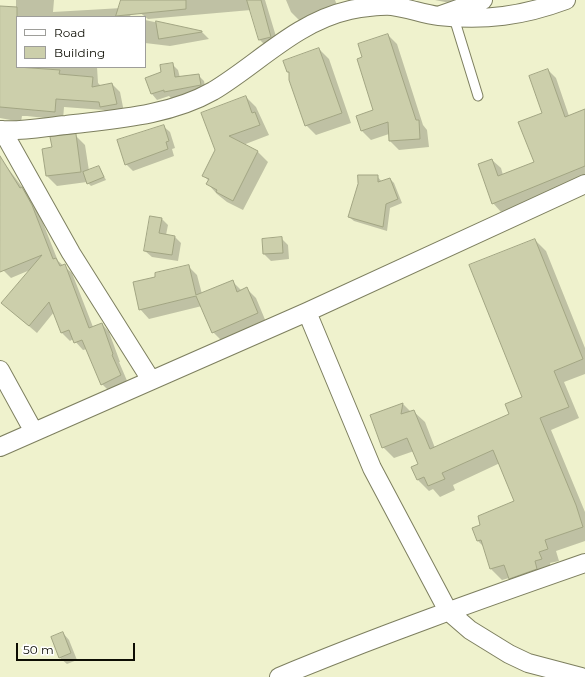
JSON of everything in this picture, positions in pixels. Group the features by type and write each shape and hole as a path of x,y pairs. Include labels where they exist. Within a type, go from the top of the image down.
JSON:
{"street":[{"path":"446,17 484,0"},
{"path":"151,380 71,253 1,130 122,118 155,112 184,103 212,91 291,36 321,19 350,10 386,3 419,14 446,17 498,18 528,12 566,0"},
{"path":"0,447 307,312 585,184"},
{"path":"307,312 372,468 448,611 470,630 509,654 528,663 581,677"},
{"path":"0,370 34,432"},
{"path":"279,677 448,611 585,563"}],"lane":[{"path":"446,17 478,96"}],"building":[{"path":"121,0 186,0 186,9 116,16"},
{"path":"247,0 261,0 271,37 259,40"},
{"path":"0,6 17,7 16,68 60,70 59,74 93,77 92,87 112,83 117,104 100,107 99,102 56,99 55,112 0,107"},
{"path":"156,21 202,31 202,32 159,39"},
{"path":"388,34 416,120 419,120 420,139 389,141 388,122 361,131 356,116 373,110 357,59 362,57 358,44"},
{"path":"319,48 342,113 305,126 289,80 289,72 287,72 283,61"},
{"path":"173,63 175,77 199,74 201,85 164,92 164,90 151,94 145,78 161,72 160,65"},
{"path":"548,69 565,117 585,109 585,166 492,204 478,164 492,159 498,176 534,162 518,122 542,113 529,76"},
{"path":"246,96 252,113 255,112 260,125 229,136 258,151 233,201 216,192 217,190 206,184 209,179 202,176 215,150 201,113"},
{"path":"164,125 169,141 166,142 168,149 125,165 117,140"},
{"path":"76,134 81,172 46,176 42,149 52,147 50,137"},
{"path":"0,156 20,188 22,187 32,205 53,259 56,258 60,266 65,264 89,328 102,323 113,354 112,355 121,375 101,385 82,340 74,343 69,330 61,333 49,302 29,326 1,303 42,255 0,272"},
{"path":"99,166 104,177 87,184 83,172"},
{"path":"358,175 378,175 378,182 390,178 398,199 386,204 383,227 348,217 358,184"},
{"path":"150,216 162,218 159,233 175,236 172,255 144,251"},
{"path":"282,237 283,253 263,254 262,239"},
{"path":"535,239 583,359 554,371 569,407 540,418 576,505 583,527 545,540 548,549 539,552 542,559 535,561 537,569 509,579 504,565 490,569 481,540 477,541 472,528 480,525 478,516 514,501 493,450 442,473 445,479 428,486 424,477 417,480 411,467 418,464 407,438 382,448 370,415 403,403 401,414 414,410 430,449 509,414 505,404 522,397 469,265"},
{"path":"189,265 196,295 233,280 237,292 247,287 258,313 212,333 196,296 139,310 133,282 155,277 155,273"},
{"path":"63,632 71,653 59,658 51,637"}]}
